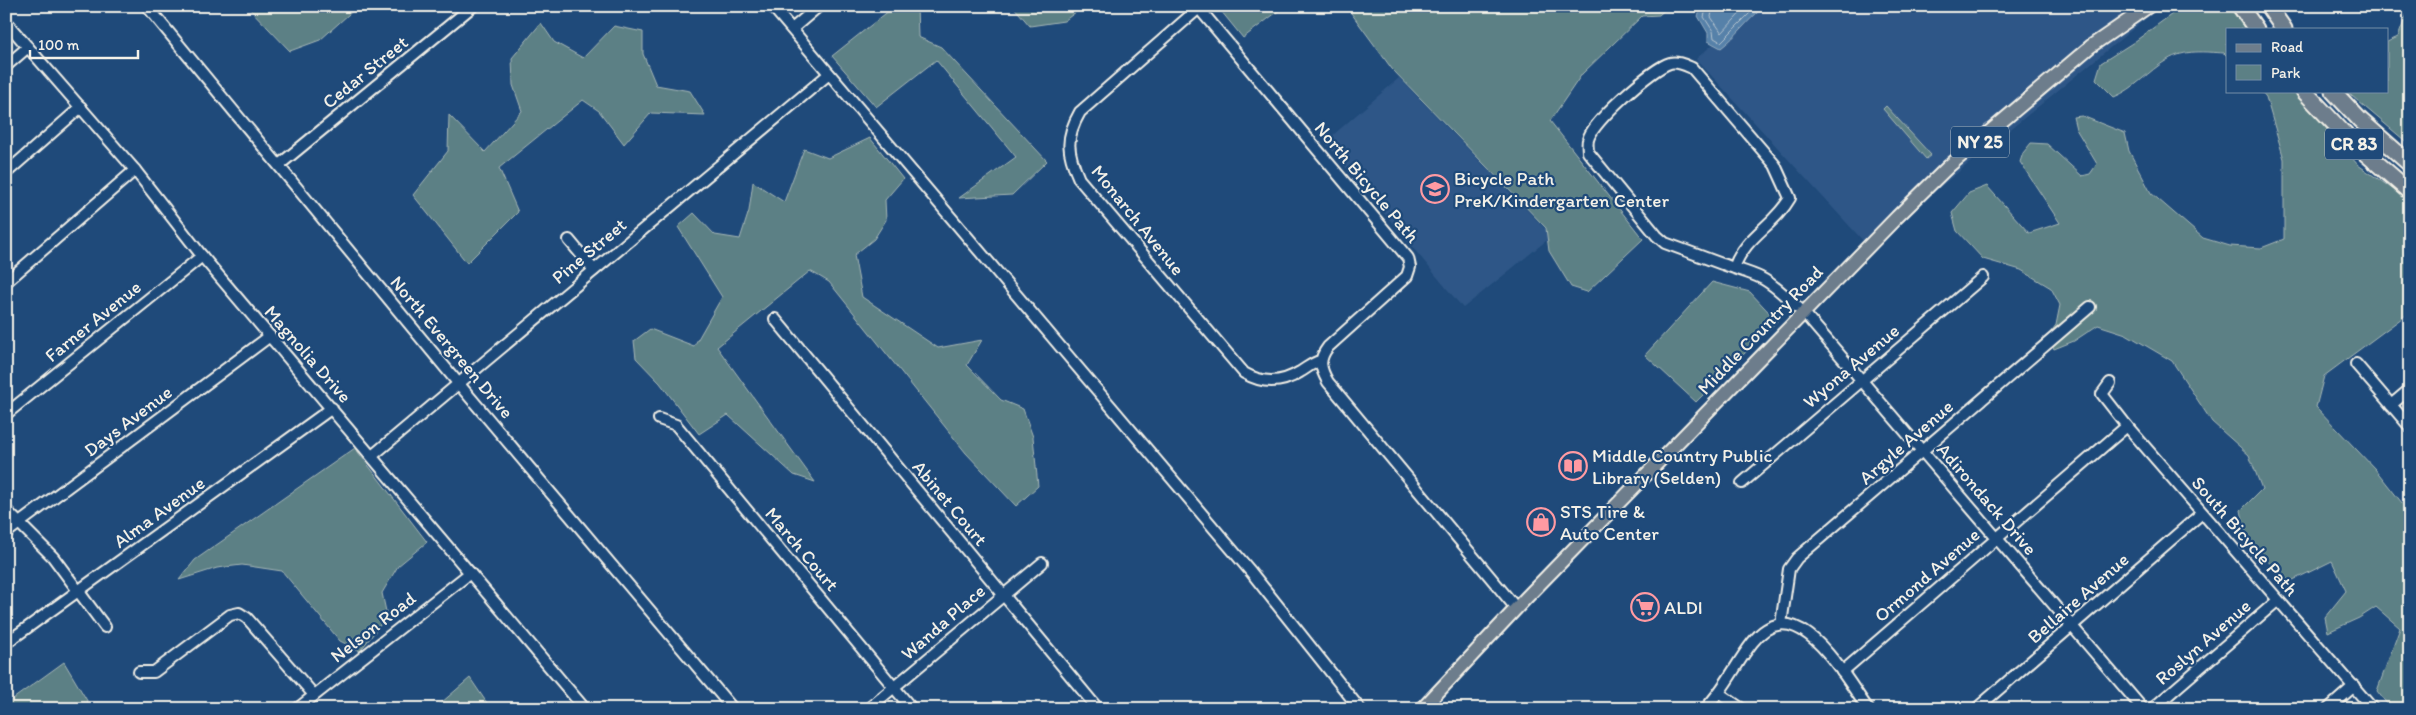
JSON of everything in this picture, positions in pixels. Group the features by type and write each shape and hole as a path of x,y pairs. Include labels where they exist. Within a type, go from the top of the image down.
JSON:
{"highway":[{"path":"2240,6 2255,28"},
{"path":"2268,6 2283,28"},
{"name":"CR 83","path":"2305,92 2359,149 2410,192"},
{"name":"CR 83","path":"2334,92 2360,120 2410,164"}],"main road":[{"name":"Middle Country Road","path":"1431,706 1516,608 1896,216 1950,166 2091,46 2149,6"}],"street":[{"name":"North Evergreen Drive","path":"147,6 458,383 733,709"},
{"name":"Cedar Street","path":"279,165 474,6"},
{"path":"772,6 1251,572 1360,709"},
{"path":"792,29 819,6"},
{"name":"Monarch Avenue","path":"1198,7 1080,112 1072,125 1068,143 1070,160 1079,179 1244,373 1266,382 1278,381 1288,379 1313,363 1320,361"},
{"name":"North Bicycle Path","path":"1198,7 1408,258 1410,267 1407,276 1328,347 1322,354 1320,361"},
{"name":"Magnolia Drive","path":"6,22 135,170 202,256 584,709"},
{"path":"6,66 28,47"},
{"name":"Adirondack Drive","path":"1734,268 1739,253 1783,211 1790,198 1775,165 1692,68 1682,64 1669,63 1645,78 1608,112 1594,128 1588,140 1588,152 1656,236 1664,242 1762,279 1804,313 1998,537 2143,709"},
{"name":"Pine Street","path":"372,456 829,74"},
{"path":"6,173 81,107"},
{"path":"6,282 135,170"},
{"path":"570,240 594,270"},
{"name":"Farner Avenue","path":"6,414 202,256"},
{"name":"Wyona Avenue","path":"1742,482 1983,277"},
{"name":"Argyle Avenue","path":"1781,624 1789,569 1797,558 2090,307"},
{"name":"Abinet Court","path":"775,319 1098,709"},
{"name":"Days Avenue","path":"6,533 270,336"},
{"path":"1320,361 1321,370 1328,382 1516,608"},
{"path":"2356,364 2410,426"},
{"name":"South Bicycle Path","path":"2110,383 2102,394 2127,426 2277,601 2373,709"},
{"path":"2391,405 2410,389"},
{"name":"Alma Avenue","path":"6,643 332,408"},
{"name":"March Court","path":"659,419 676,425 912,709"},
{"name":"Ormond Avenue","path":"1842,672 2127,426"},
{"path":"6,510 53,557 105,627"},
{"name":"Bellaire Avenue","path":"1976,709 2074,626 2202,513"},
{"name":"Wanda Place","path":"868,709 1042,563"},
{"name":"Nelson Road","path":"297,709 470,573"},
{"name":"Roslyn Avenue","path":"2152,709 2277,601"},
{"path":"139,672 154,672 230,615 239,613 247,618 314,695"},
{"path":"1705,709 1720,694 1752,642 1764,631 1781,624 1796,626 1811,634 1842,672 1868,709"},
{"path":"2328,709 2354,686"},
{"path":"1720,694 1742,709"}],"shaded area":[{"path":"1757,6 2161,6 1868,246 1696,59"},
{"name":"Bicycle Path PreK/Kindergarten Center","path":"1399,78 1552,236 1463,308 1325,142"}],"green space":[{"path":"247,6 358,6 320,40 290,51"},
{"path":"895,6 917,6 918,37 941,47 1047,161 1012,195 959,198 1016,157 936,60 876,107 832,56"},
{"path":"1013,6 1084,6 1064,21 1030,26"},
{"path":"1217,6 1285,6 1243,38"},
{"path":"1346,6 1669,6 1659,15 1642,16 1582,74 1550,121 1643,239 1587,292 1571,287 1549,251 1546,228 1392,69"},
{"path":"2183,6 2234,6 2250,28 2226,28 2226,55 2224,53 2203,52 2174,56 2160,64 2122,94 2114,97 2096,79 2101,63 2134,42"},
{"path":"2410,6 2410,145 2347,92 2388,92 2388,42 2398,37"},
{"path":"541,23 554,42 583,58 614,26 643,32 643,54 656,85 690,91 705,115 651,113 624,144 599,111 583,100 499,168 518,212 467,263 413,195 448,151 449,115 485,152 522,111 513,85 512,58"},
{"path":"2262,92 2299,92 2324,126 2358,165 2410,201 2410,312 2324,376 2316,407 2375,469 2410,513 2410,700 2391,709 2377,691 2400,628 2376,607 2359,618 2328,632 2325,617 2346,591 2332,561 2287,583 2246,536 2241,510 2262,489 2249,455 2212,422 2172,361 2126,334 2098,325 2074,341 2054,349 2047,337 2056,325 2060,305 2051,288 2021,270 1983,259 1957,231 1952,213 1969,193 1987,186 2029,233 2060,223 2020,162 2023,153 2031,143 2047,144 2082,176 2090,174 2097,164 2076,129 2073,117 2082,116 2125,133 2129,151 2151,193 2203,238 2230,246 2261,248 2284,239 2284,159 2266,97"},
{"path":"1886,106 1931,155 1926,159 1883,109"},
{"path":"870,138 903,179 885,200 886,220 874,239 854,255 862,297 938,348 982,340 967,365 1001,400 1023,409 1033,437 1038,486 1016,506 966,453 829,282 810,271 717,347 815,482 794,475 728,415 699,434 660,383 636,358 634,341 650,329 694,346 722,297 678,227 694,213 715,235 740,239 749,211 753,182 784,202 804,149 828,158"},
{"path":"1712,282 1750,292 1777,321 1696,402 1645,355"},
{"path":"355,448 427,542 398,566 382,593 387,616 360,651 340,641 282,571 242,565 217,568 179,580 195,560"},
{"path":"64,662 92,709 6,709 6,704"},
{"path":"470,678 491,709 434,709"}],"water":[{"path":"1703,6 1763,6 1763,8 1721,48 1708,41 1708,33 1698,16"}],"place":[{"name":"Bicycle Path PreK/Kindergarten Center","path":"1435,189"},
{"name":"Middle Country Public Library (Selden)","path":"1573,466"},
{"name":"STS Tire & Auto Center","path":"1541,522"},
{"name":"ALDI","path":"1645,607"}]}
